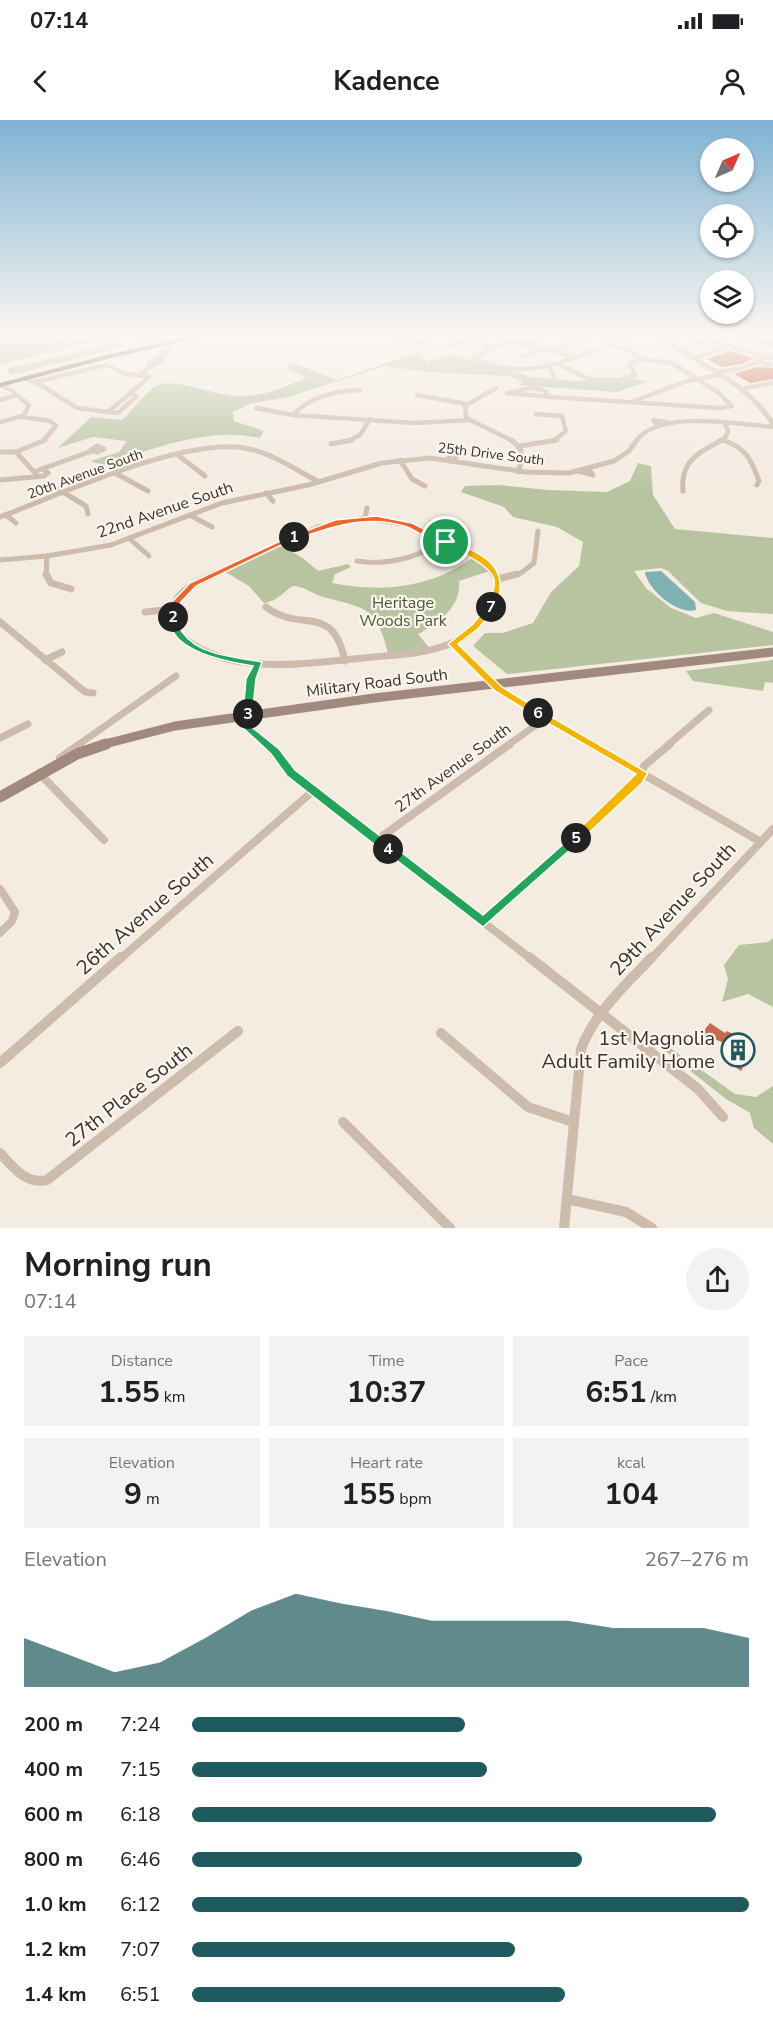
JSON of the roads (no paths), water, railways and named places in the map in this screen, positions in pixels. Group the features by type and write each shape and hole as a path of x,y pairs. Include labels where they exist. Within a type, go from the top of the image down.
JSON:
{"main road":[{"name":"Military Road South","path":"0,797 76,754 131,736 175,726 493,684 773,652"}],"street":[{"path":"3,386 29,405 22,416"},
{"path":"42,386 77,408 118,413 137,396 133,394"},
{"path":"108,412 126,395 133,394 141,386"},
{"path":"632,402 679,386"},
{"path":"551,398 544,391 529,388 507,393 551,398 731,407 729,402 707,386"},
{"path":"741,386 760,402 773,426"},
{"path":"745,388 758,386"},
{"path":"417,395 467,404 496,388"},
{"path":"293,415 299,408 326,397 345,390 360,390"},
{"path":"0,400 17,395"},
{"path":"467,404 465,413 470,420 506,436 520,446 523,456 518,472"},
{"path":"256,408 293,415 452,423 470,420"},
{"path":"520,446 549,443 561,438 566,432 562,416 536,414"},
{"path":"0,422 22,416 28,419 50,421 56,426 53,432 37,444 16,452 0,452"},
{"path":"331,444 347,442 361,436 367,429 370,419"},
{"path":"683,490 682,480 693,455 723,440 728,435 725,423"},
{"name":"25th Drive South","path":"400,460 451,460 518,472 578,471 585,475 593,475 589,470 621,458 641,434 658,425 725,423 773,426"},
{"path":"723,440 742,446 748,452 759,481 757,485"},
{"name":"20th Avenue South","path":"3,516 117,474 178,455 220,447 244,448 319,482"},
{"path":"0,480 48,473 43,469 92,451"},
{"path":"16,452 36,474"},
{"path":"178,455 205,476"},
{"path":"400,460 412,479 425,486"},
{"name":"22nd Avenue South","path":"0,560 91,550 130,539 222,503 319,482 363,467 400,460"},
{"path":"117,474 148,491"},
{"path":"51,485 86,506 88,514"},
{"path":"266,493 273,501"},
{"path":"365,518 367,508"},
{"path":"190,515 212,527"},
{"path":"3,516 16,523"},
{"path":"365,518 409,525 446,542 482,561 498,579 498,590 487,613 472,630 452,644 413,653 345,661 258,664 226,659 196,648 178,634 173,609 185,591 207,577 318,527 365,518"},
{"path":"498,579 521,573 534,563 538,531"},
{"path":"357,561 375,564 399,562 456,537"},
{"path":"130,539 149,556"},
{"path":"47,556 44,574 46,579 53,584 71,589"},
{"path":"266,607 280,615 314,621 331,628 340,639 345,661"},
{"path":"146,612 173,609"},
{"path":"0,622 85,692 93,693"},
{"path":"452,644 493,684 546,718 761,842"},
{"path":"45,660 62,652"},
{"path":"258,664 251,679 246,726 270,747 291,773 704,1094 723,1118"},
{"path":"104,840 38,774 176,676"},
{"path":"483,922 639,781 644,766 709,710"},
{"name":"27th Avenue South","path":"377,840 546,718"},
{"path":"0,738 28,724"},
{"name":"26th Avenue South","path":"0,1063 314,791"},
{"name":"29th Avenue South","path":"564,1228 581,1049 588,1030 600,1013 773,829"},
{"path":"0,889 12,905 15,916 0,933"},
{"name":"27th Place South","path":"0,1154 28,1179 40,1183 65,1168 238,1031"},
{"path":"441,1033 528,1107 573,1122"},
{"path":"343,1122 450,1228"},
{"path":"567,1199 626,1212 652,1228"}],"water":[{"path":"661,571 695,602 696,610 680,609 657,593 645,572"}],"place":[{"name":"1st Magnolia Adult Family Home","path":"738,1050"}],"park label":[{"name":"Heritage Woods Park","path":"403,612"}]}
